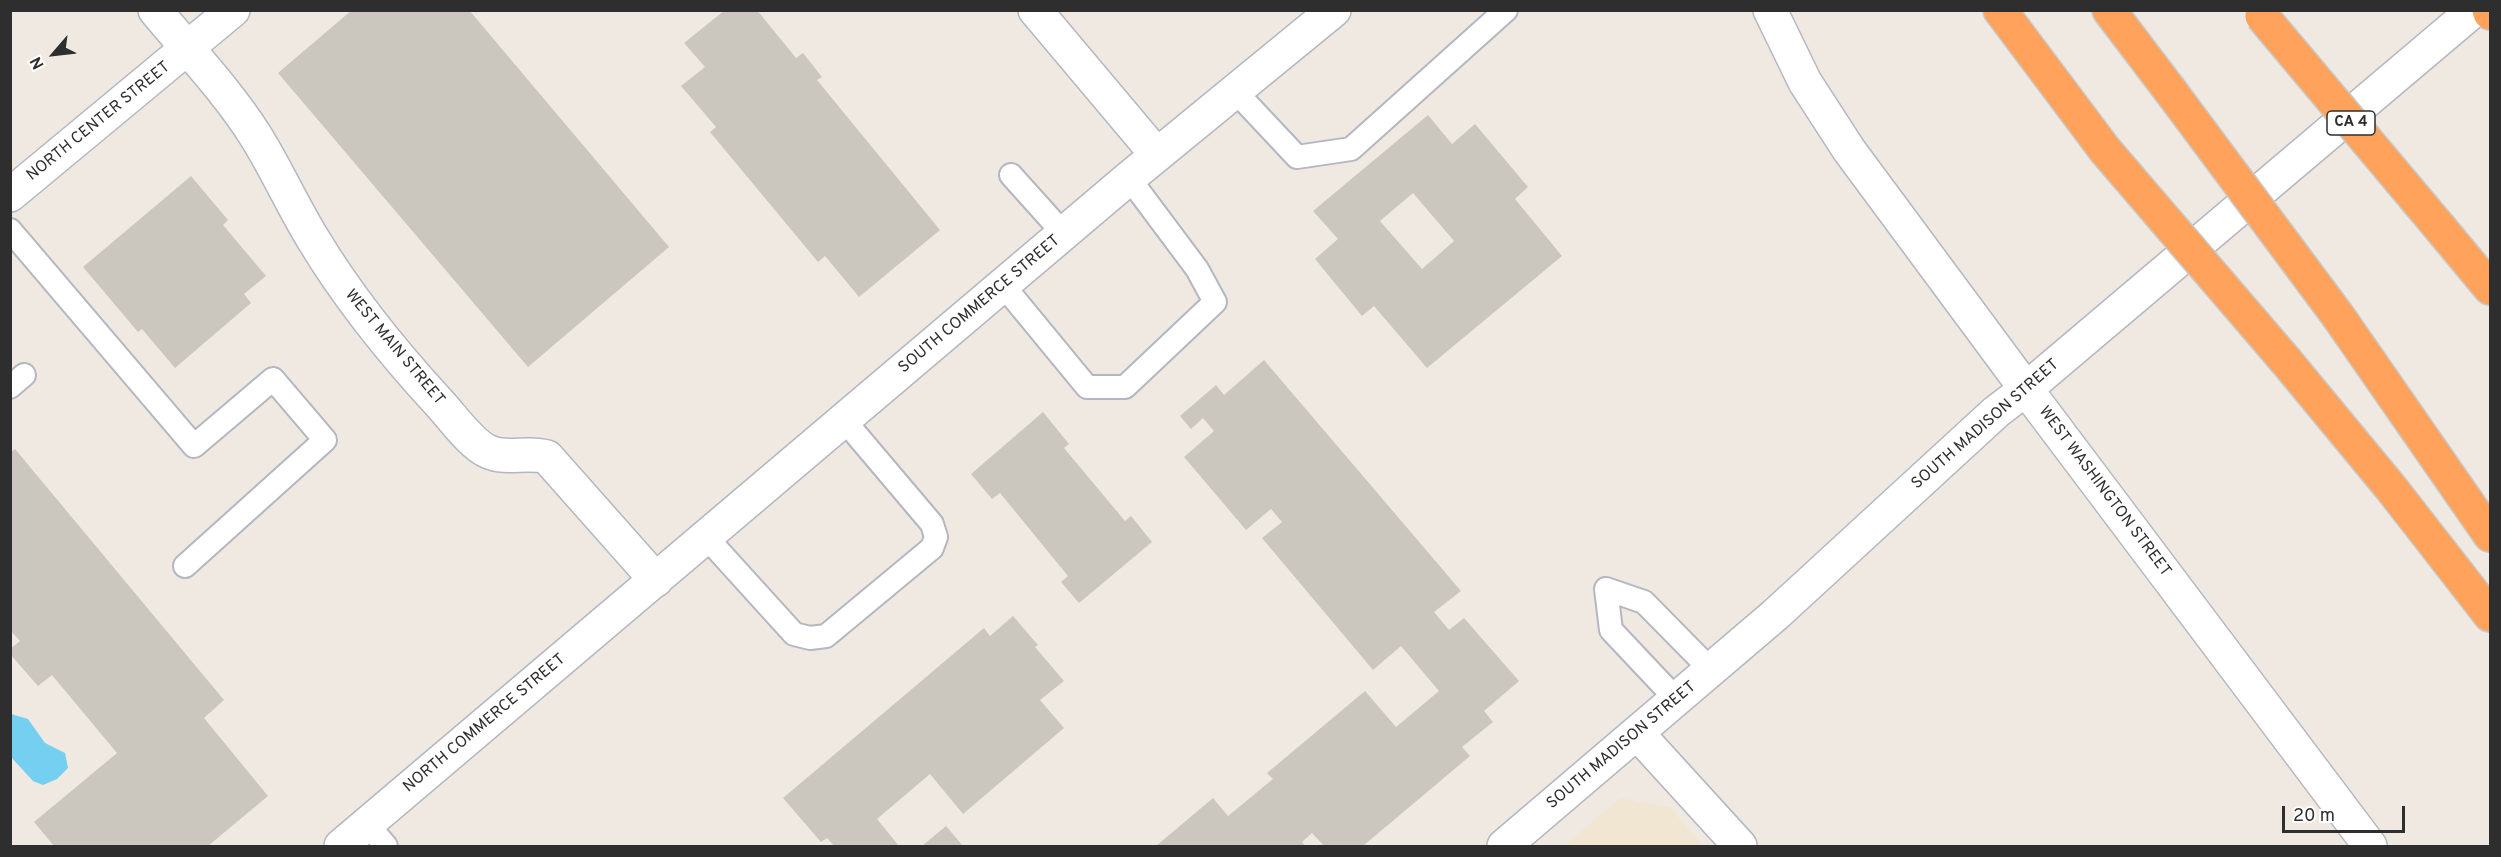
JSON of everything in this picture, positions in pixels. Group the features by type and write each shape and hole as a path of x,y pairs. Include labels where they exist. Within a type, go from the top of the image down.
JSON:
{"highway":[{"path":"2000,10 2105,150 2286,361 2391,488 2490,615"},
{"path":"2109,10 2338,316 2490,535"},
{"name":"CA 4","path":"2259,13 2490,288"}],"street":[{"name":"WEST MAIN STREET","path":"155,10 254,133 312,237 367,320 424,386 477,444 489,453 507,456 536,454 547,457 656,580"},
{"name":"NORTH CENTER STREET","path":"12,192 234,10"},
{"path":"1035,10 1157,155"},
{"name":"SOUTH COMMERCE STREET","path":"629,602 1129,178 1334,10"},
{"name":"WEST WASHINGTON STREET","path":"1770,10 1805,82 1849,150 2370,846"},
{"name":"SOUTH MADISON STREET","path":"1504,846 1775,615 1996,412 2474,10"},
{"name":"NORTH COMMERCE STREET","path":"341,846 377,835 629,602"},
{"path":"1637,733 1740,846"}],"lane":[{"path":"1235,91 1297,157 1352,149 1506,10"},
{"path":"1011,175 1064,234"},
{"path":"1003,285 1087,387 1125,387 1215,302 1197,269 1129,178"},
{"path":"10,230 194,446 273,380 325,440 185,566"},
{"path":"706,537 794,634 810,638 826,636 932,548 936,537 932,524 844,420"},
{"path":"1677,699 1611,630 1606,589 1644,602 1711,670"}],"shaded area":[{"path":"1620,798 1670,807 1703,846 1564,846"}],"water":[{"path":"11,714 28,719 45,743 65,753 68,768 57,779 43,785 33,781 11,757"}],"building":[{"path":"352,10 469,10 669,247 528,367 278,73"},
{"path":"725,10 757,10 796,58 803,53 822,77 817,80 940,230 859,297 825,256 818,262 710,132 716,127 681,86 705,67 684,43"},
{"path":"1428,115 1452,144 1475,124 1528,187 1515,199 1562,256 1427,368 1374,306 1362,316 1315,259 1338,239 1313,211","holes":["1413,193 1454,241 1422,269 1380,221"]},
{"path":"191,176 228,220 223,225 266,276 244,294 251,303 175,368 142,329 138,332 83,267"},
{"path":"1264,360 1461,591 1434,612 1449,630 1464,618 1519,681 1484,711 1493,722 1462,747 1470,756 1363,846 1324,846 1312,833 1302,842 1305,846 1156,846 1213,798 1228,816 1273,779 1267,773 1365,691 1396,727 1439,691 1401,646 1373,670 1262,538 1282,522 1271,509 1246,530 1184,457 1214,431 1203,418 1191,429 1180,416 1216,385 1224,395"},
{"path":"1043,412 1069,444 1064,448 1125,521 1131,516 1152,542 1079,603 1061,582 1068,576 1000,493 992,499 971,474"},
{"path":"15,449 224,700 204,718 268,796 208,846 54,846 34,822 117,753 52,675 38,686 10,654 10,649 20,641 10,630 10,453"},
{"path":"1013,616 1038,645 1035,647 1064,681 1040,700 1064,728 963,814 930,774 877,819 899,846 834,846 827,838 821,842 783,798 984,628 990,636"},
{"path":"946,826 963,846 922,846"}]}
